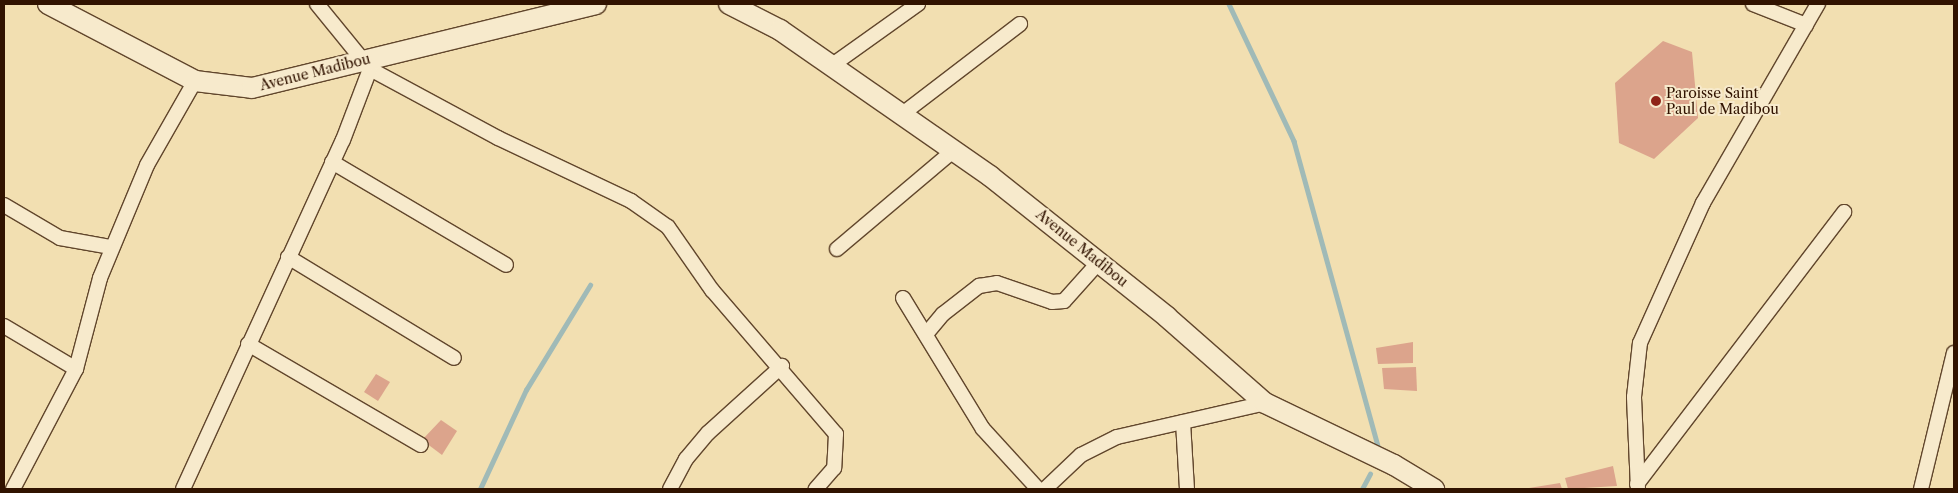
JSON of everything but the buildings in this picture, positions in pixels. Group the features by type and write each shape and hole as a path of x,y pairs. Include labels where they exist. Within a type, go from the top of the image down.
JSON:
{"street":[{"path":"317,4 366,65 490,134 653,213 668,227 712,290 782,366 836,434 834,468 816,489"},
{"name":"Avenue Madibou","path":"56,6 195,81 252,88 366,65 596,4"},
{"name":"Avenue Madibou","path":"729,4 780,30 953,152 1099,262 1265,403 1394,465 1434,489"},
{"path":"831,66 918,4"},
{"path":"1753,4 1806,25"},
{"path":"1638,487 1634,397 1640,343 1703,204 1818,4"},
{"path":"900,115 1020,24"},
{"path":"183,489 332,162 366,65"},
{"path":"13,489 76,369 112,247 147,165 195,81"},
{"path":"837,249 953,152"},
{"path":"332,162 506,265"},
{"path":"4,205 60,238 112,247"},
{"path":"1638,487 1844,212"},
{"path":"288,257 454,358"},
{"path":"927,333 979,286 997,284 1052,302 1064,301 1099,262"},
{"path":"902,298 927,333 983,429 1038,489"},
{"path":"4,326 76,369"},
{"path":"248,344 421,446"},
{"path":"1921,489 1954,353"},
{"path":"670,489 686,459 708,433 782,366"},
{"path":"1045,489 1096,445 1265,403"},
{"path":"1183,422 1187,489"}],"waterway":[{"path":"1229,4 1294,141 1378,446"},
{"path":"480,489 526,390 590,285"},
{"path":"1362,489 1370,474"}],"place":[{"name":"Paroisse Saint Paul de Madibou","path":"1656,101"}]}
